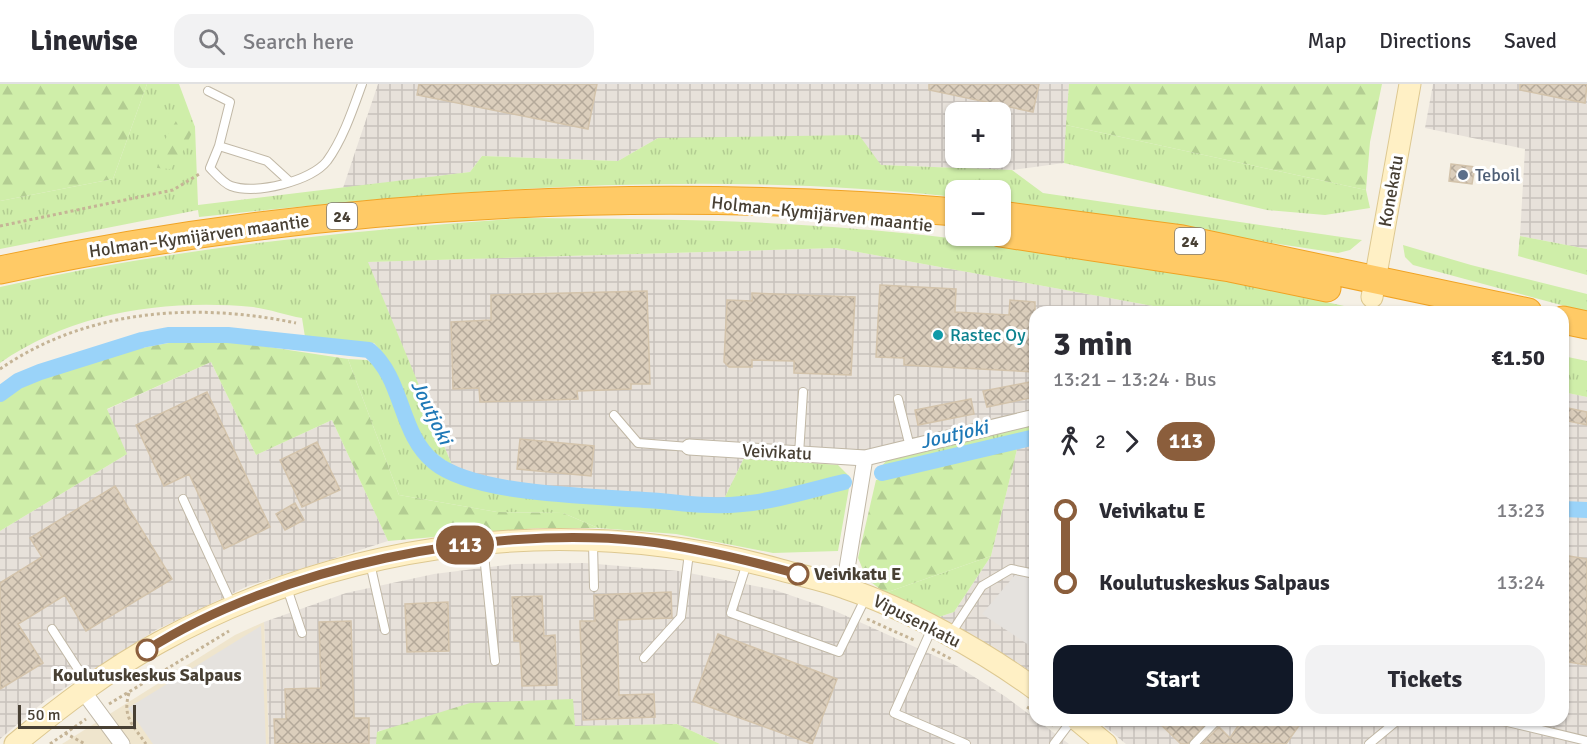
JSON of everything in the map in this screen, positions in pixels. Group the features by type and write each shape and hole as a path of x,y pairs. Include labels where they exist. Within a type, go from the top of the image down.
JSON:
{"highway":[{"name":"Holman–Kymijärven maantie","path":"0,270 170,237 384,212 563,201 782,202 945,211"},
{"name":"Holman–Kymijärven maantie","path":"688,201 945,226"},
{"name":"24","path":"1011,216 1182,239 1374,288 1424,306"},
{"name":"24","path":"1011,235 1490,306"},
{"path":"1569,321 1587,325"},
{"path":"1569,340 1587,344"}],"street":[{"name":"Konekatu","path":"1374,288 1410,84"},
{"name":"Veivikatu","path":"689,447 865,458 1029,418"},
{"path":"844,587 865,458"},
{"name":"Vipusenkatu","path":"15,744 86,689 159,643 233,607 286,587 369,562 426,549 539,539 641,541 689,548 747,560 844,587 862,606 935,636 1027,695"},
{"path":"86,689 97,711 122,744"},
{"path":"1084,726 1106,744"}],"lane":[{"path":"208,91 230,102 219,146 210,168 230,186 250,189 290,182 312,174 327,161 362,84"},
{"path":"219,146 267,161 290,182"},
{"path":"799,454 803,392"},
{"path":"898,399 910,447"},
{"path":"614,415 638,443 689,447"},
{"path":"183,499 233,607"},
{"path":"593,539 594,587"},
{"path":"483,543 495,660"},
{"path":"644,658 681,617 689,548"},
{"path":"747,560 731,613 839,652 862,606"},
{"path":"369,562 385,630"},
{"path":"966,744 894,713 935,636 982,586 1011,569 1029,573"},
{"path":"286,587 302,633"},
{"path":"52,629 86,689"},
{"path":"1054,744 1068,726"},
{"path":"1194,744 1211,726"},
{"path":"1369,744 1391,726"},
{"path":"1524,726 1587,741"}],"path":[{"path":"0,226 174,190 210,168"},
{"path":"0,369 26,351 96,325 143,314 205,311 244,314 296,323"},
{"path":"862,606 935,636 963,665"},
{"path":"50,744 97,711 231,629"},
{"path":"130,691 125,707 127,714 146,744"},
{"path":"65,733 85,744"}],"shaded area":[{"path":"378,84 1069,84 1064,163 1012,170 960,168 1011,168 1011,102 945,102 945,167 881,165 658,138 618,161 482,156 470,172 343,188"},
{"path":"1433,84 1587,84 1587,249 1520,236 1525,149 1425,128"},
{"path":"836,248 1153,306 1029,306 1029,411 864,451 686,440 685,452 744,458 724,499 688,498 571,491 504,482 471,474 452,465 367,262"},
{"path":"211,362 256,455 332,420 388,541 248,586 156,630 46,700 0,739 0,531 127,454 106,410"},
{"path":"1569,393 1587,397 1587,506 1569,504"},
{"path":"1029,442 1029,671 939,617 954,612 991,556 1018,445"},
{"path":"1569,516 1587,517 1587,744 1126,744 1104,726 1569,726"},
{"path":"585,563 679,571 775,590 833,610 957,666 1029,714 1029,726 1045,726 1069,744 720,744 677,724 574,726 572,699 378,731 376,744 269,744 264,622 346,593 434,574 515,564"},
{"path":"1015,575 1029,578 1029,645 982,614"},
{"name":"Koulutuskeskus Salpaus","path":"264,622 269,744 62,744 235,635"},
{"name":"Koulutuskeskus Salpaus","path":"261,626 266,744 153,744 128,708"}],"green space":[{"path":"0,84 147,84 113,179 0,201"},
{"path":"147,84 179,84 195,127 198,205 470,172 482,156 618,161 658,138 859,135 881,165 1012,170 1043,193 1362,240 1350,250 1338,253 1011,204 1011,180 945,180 945,196 860,189 671,184 483,191 199,217 198,210 0,249 0,201 113,179"},
{"path":"1069,84 1382,84 1370,142 1366,190 1066,125"},
{"path":"183,109 195,127 180,157 170,169 157,168 163,143"},
{"path":"1066,125 1366,190 1370,208 1325,215 1267,210 1064,163"},
{"path":"524,218 756,222 833,227 945,238 945,246 1011,246 1104,259 1345,306 1153,306 836,248 368,262 452,465 431,450 421,438 396,377 374,343 305,337 302,318 265,309 187,305 121,313 58,332 0,363 0,287 65,273 195,251 327,235"},
{"path":"1520,236 1587,249 1587,275 1518,256"},
{"path":"1403,245 1471,265 1587,294 1587,312 1413,265 1405,257"},
{"path":"175,342 235,342 348,359 399,495 497,512 563,513 598,528 538,528 388,541 332,420 256,455 211,362 107,409 127,454 0,531 0,402 36,381 83,363"},
{"path":"1569,357 1587,361 1587,397 1569,393"},
{"path":"348,359 367,360 380,369 412,445 429,467 465,484 542,498 728,512 849,488 838,551 773,553 676,534 598,528 563,513 497,512 399,495"},
{"path":"1029,425 1029,435 877,471 889,458"},
{"path":"1018,445 991,556 885,593 867,579 858,558 876,480"},
{"path":"744,458 838,465 849,476 755,498 724,499"},
{"path":"991,556 954,612 939,617 885,593"},
{"path":"573,699 575,726 677,724 720,744 376,744 377,732 470,703"}],"building":[{"path":"419,84 597,84 588,129 417,95"},
{"path":"929,84 1039,84 1033,112 1011,107 1011,102 986,102 929,90"},
{"path":"1520,84 1587,84 1585,103 1520,90"},
{"path":"1451,164 1475,167 1472,184 1449,181"},
{"name":"Rastec Oy","path":"880,285 956,289 955,312 1009,315 1010,300 1035,302 1035,306 1029,306 1029,372 904,365 904,358 876,357"},
{"path":"647,291 650,384 631,384 631,389 577,391 578,399 480,402 479,388 453,389 451,322 491,320 491,295"},
{"path":"752,293 855,297 851,375 794,373 794,361 752,360 752,367 729,367 724,362 727,300 752,301"},
{"path":"1029,382 1029,398 987,407 983,391"},
{"path":"207,392 270,527 224,549 189,474 164,486 136,425"},
{"path":"971,399 974,414 918,425 915,410"},
{"path":"1569,408 1587,412 1587,425 1569,421"},
{"path":"520,439 594,446 591,476 517,469"},
{"path":"317,442 340,490 302,507 280,460"},
{"path":"115,486 172,579 86,631 65,595 18,624 43,663 0,689 0,583 42,557 30,538"},
{"path":"295,503 304,520 285,530 276,514"},
{"path":"1569,556 1587,559 1587,665 1569,662"},
{"path":"671,592 672,618 617,620 619,695 654,694 655,717 583,720 580,621 595,621 594,595"},
{"path":"542,596 544,636 555,635 557,685 522,686 520,641 514,641 512,597"},
{"path":"448,602 449,651 407,652 405,604"},
{"path":"351,621 354,718 369,718 369,744 275,744 274,719 286,719 285,689 321,688 319,622"},
{"path":"718,634 837,679 812,744 693,701"},
{"path":"1162,726 1204,726 1188,744 1181,744"},
{"path":"1238,726 1299,726 1286,744 1202,744 1219,727 1230,738"}],"waterway":[{"name":"Joutjoki","path":"0,394 18,381 40,372 142,340 168,335 228,335 369,350 389,376 407,422 423,450 434,462 454,474 479,482 542,493 722,505 768,500 844,482"},
{"name":"Joutjoki","path":"882,473 1029,438"},
{"name":"Joutjoki","path":"1569,509 1587,510"}],"bus line":[{"name":"113","path":"147,650 233,607 286,587 369,562 426,549 539,539 641,541 747,560 798,574"}],"place":[{"name":"Teboil","path":"1463,175"},
{"name":"Rastec Oy","path":"938,335"},
{"name":"Veivikatu E","path":"798,574"},
{"name":"Koulutuskeskus Salpaus","path":"147,650"}]}
